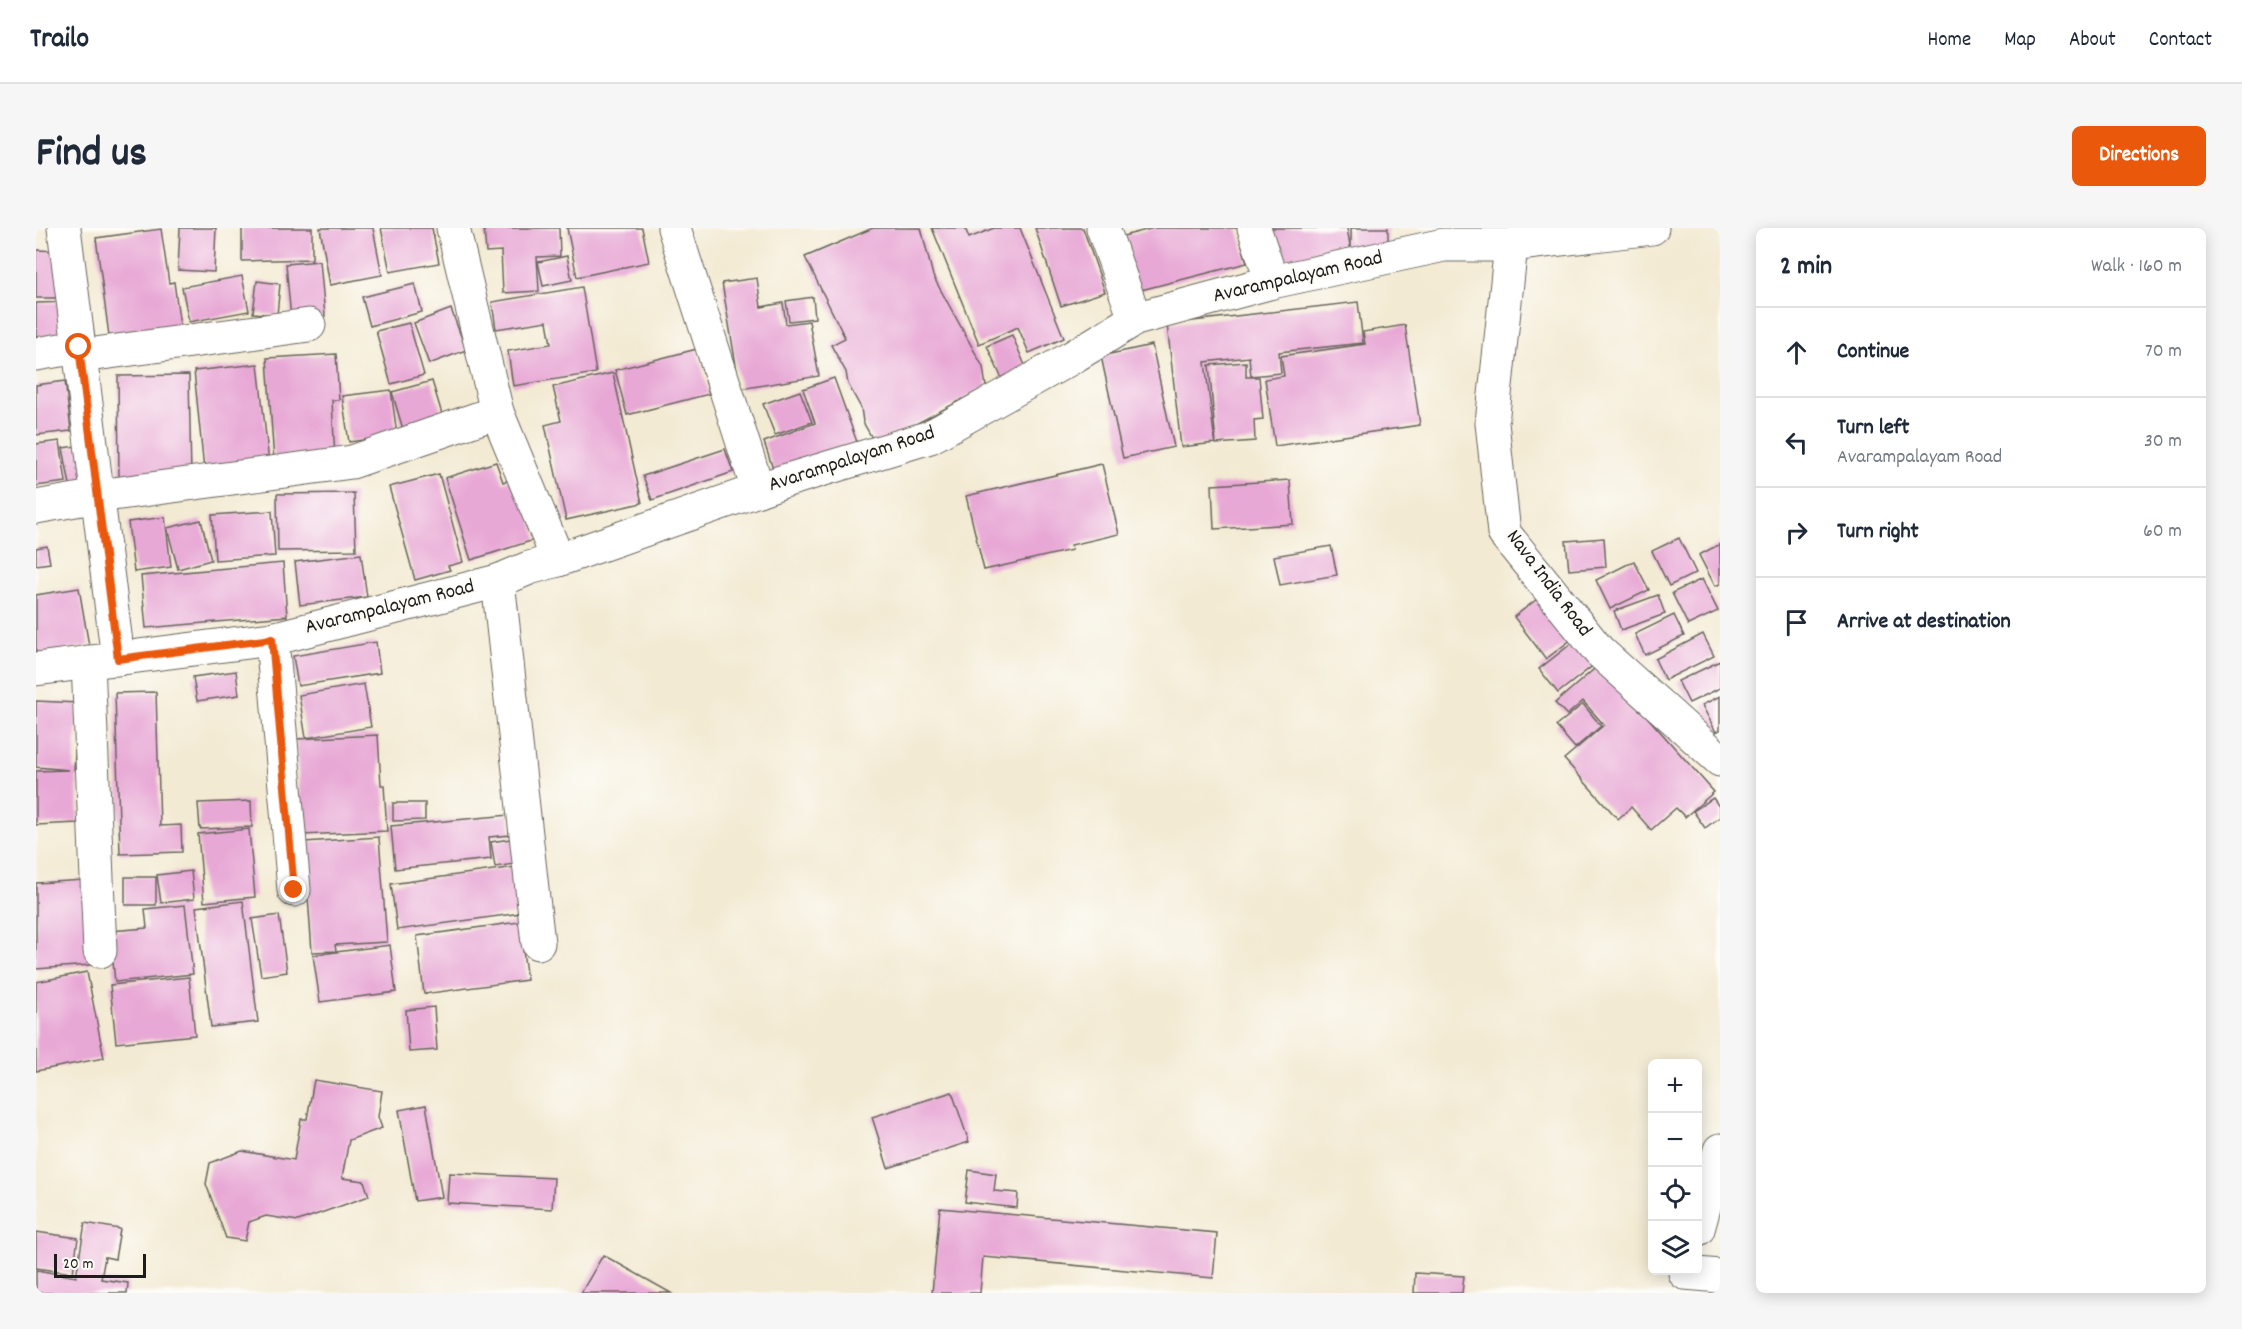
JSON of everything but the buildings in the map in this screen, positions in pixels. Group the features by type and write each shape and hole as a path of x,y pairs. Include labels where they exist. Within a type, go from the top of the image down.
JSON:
{"street":[{"path":"36,231 64,228 98,496 103,661 100,951"},
{"path":"453,228 497,412 558,560"},
{"path":"674,228 758,490"},
{"path":"1103,228 1135,319"},
{"path":"1254,228 1272,282"},
{"name":"Avarampalayam Road","path":"36,669 272,639 498,580 758,490 930,437 1071,358 1135,319 1442,236 1511,245 1645,228"},
{"name":"Nava India Road","path":"1511,245 1492,423 1504,533 1599,651 1720,760"},
{"path":"36,354 309,325"},
{"path":"36,507 98,496 352,462 497,412"},
{"path":"498,580 538,943"},
{"path":"272,639 294,890"},
{"path":"1700,1221 1720,1150"},
{"path":"1684,1279 1720,1276"}],"route":[{"path":"79,347 118,659 272,639 294,890"}]}
